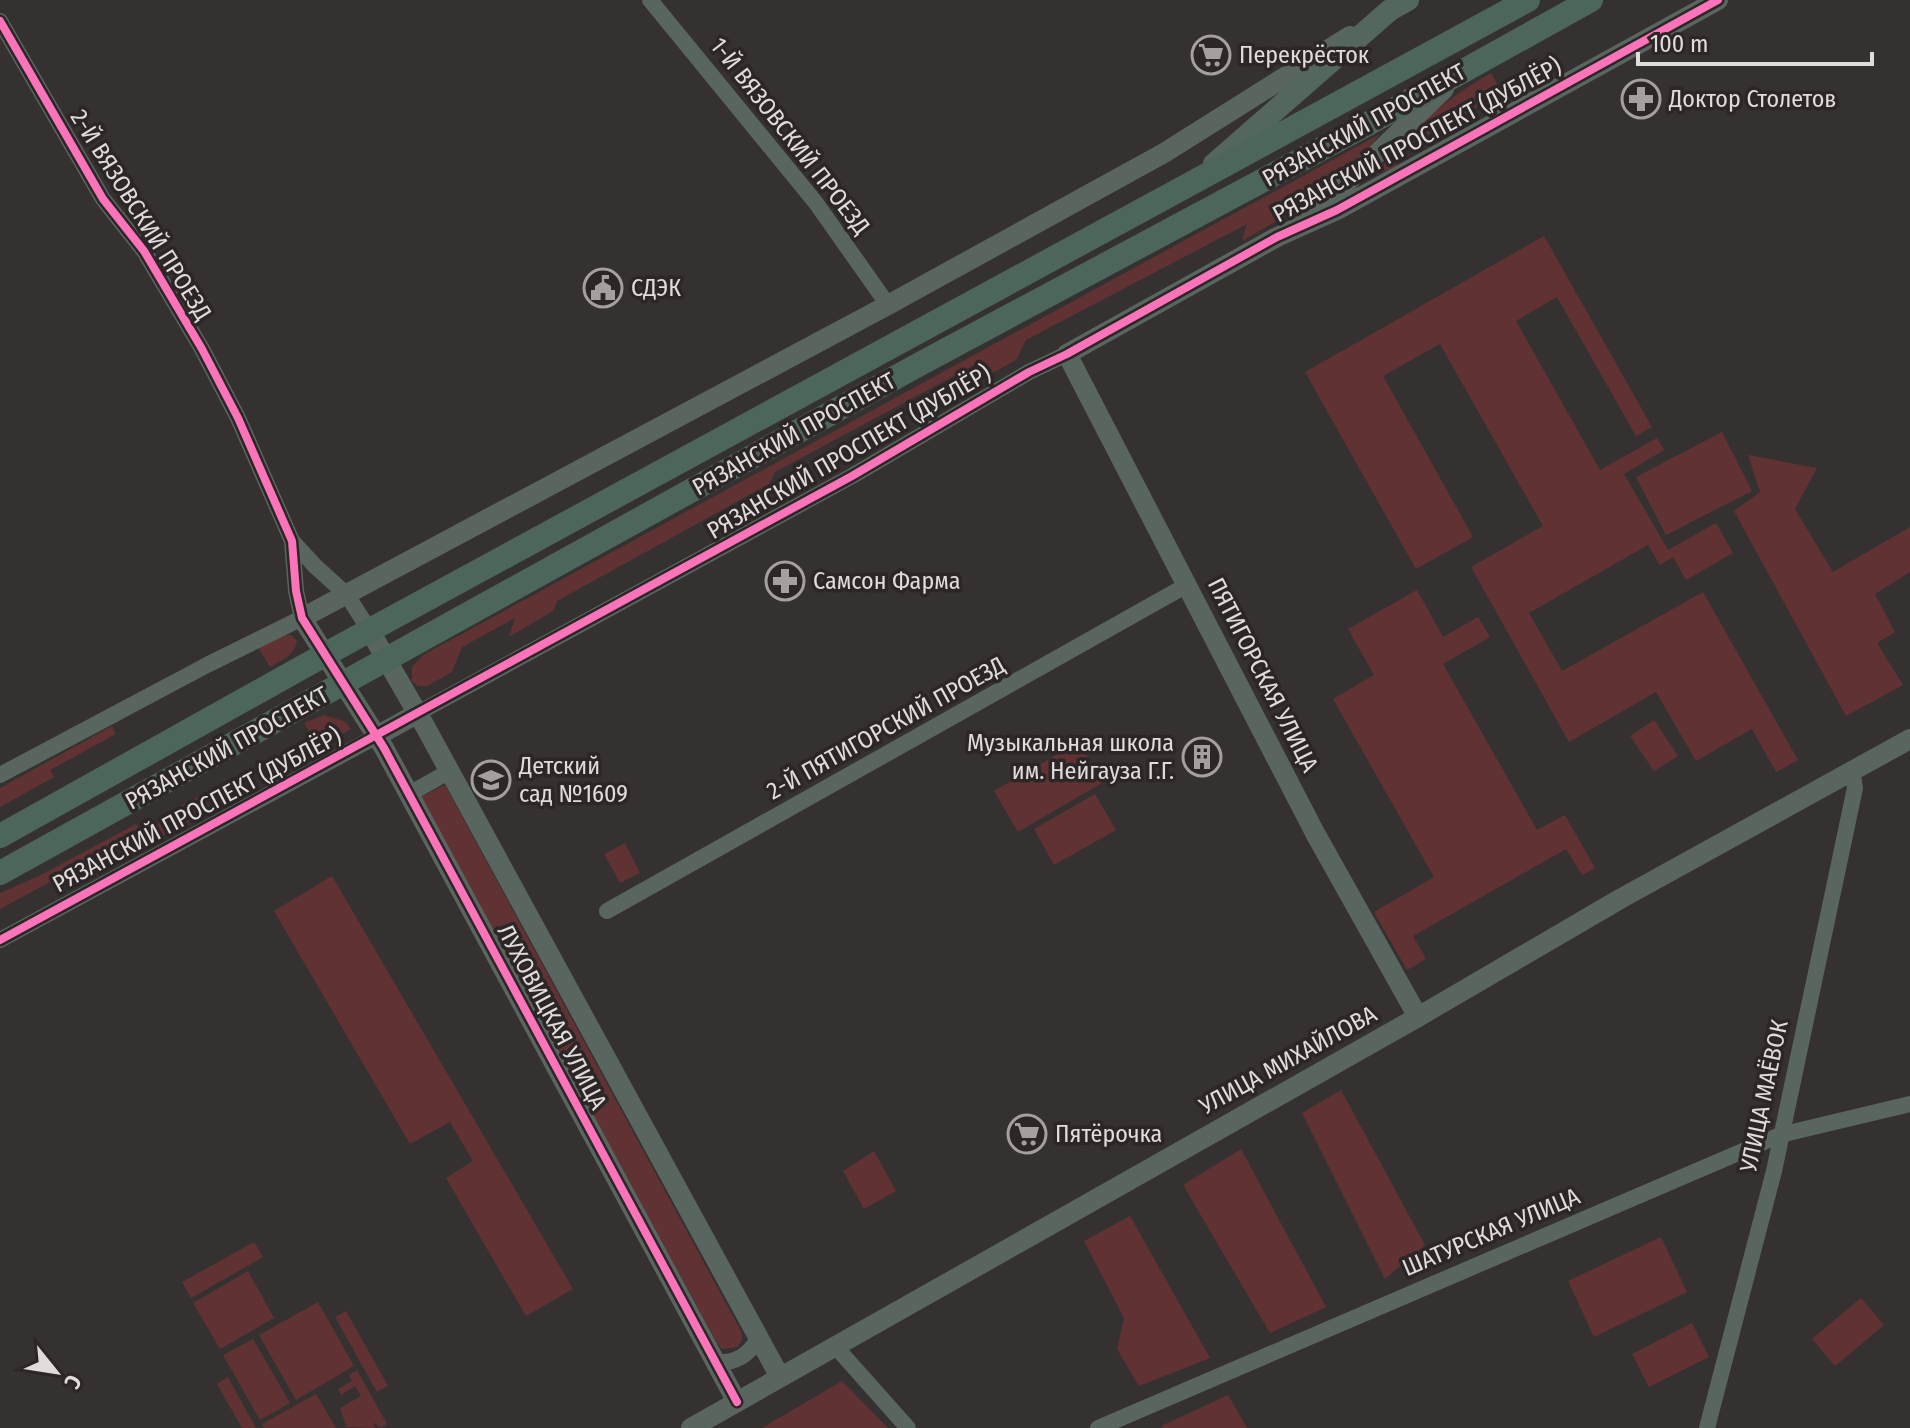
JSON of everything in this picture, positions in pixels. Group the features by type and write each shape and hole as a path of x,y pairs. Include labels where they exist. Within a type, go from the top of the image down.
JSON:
{"main road":[{"name":"РЯЗАНСКИЙ ПРОСПЕКТ","path":"0,836 326,654 1528,0"},
{"name":"РЯЗАНСКИЙ ПРОСПЕКТ","path":"0,873 918,365 1591,0"},
{"path":"1195,180 1399,5"}],"street":[{"name":"1-Й ВЯЗОВСКИЙ ПРОЕЗД","path":"650,0 816,203 888,305"},
{"name":"РЯЗАНСКИЙ ПРОСПЕКТ (ДУБЛЁР)","path":"0,940 852,476 1029,372 1277,237 1337,210 1718,0"},
{"path":"0,775 347,595 888,305 1164,153 1399,5"},
{"name":"2-Й ВЯЗОВСКИЙ ПРОЕЗД","path":"0,21 103,199 144,251 202,349 238,418 292,541 347,595 370,631"},
{"path":"1277,237 1340,189 1422,108 1467,69"},
{"name":"ПЯТИГОРСКАЯ УЛИЦА","path":"1067,354 1315,833 1418,1017"},
{"name":"2-Й ВЯЗОВСКИЙ ПРОЕЗД","path":"292,541 296,591 302,618 326,654"},
{"name":"2-Й ПЯТИГОРСКИЙ ПРОЕЗД","path":"607,911 1187,585"},
{"name":"ЛУХОВИЦКАЯ УЛИЦА","path":"370,631 450,771 780,1377"},
{"name":"ЛУХОВИЦКАЯ УЛИЦА","path":"326,654 409,794 737,1402"},
{"name":"УЛИЦА МИХАЙЛОВА","path":"691,1428 1418,1017 1620,899 1910,739"},
{"path":"409,794 450,771"},
{"name":"УЛИЦА МАЁВОК","path":"1707,1428 1774,1171 1855,788 1852,771"},
{"name":"ШАТУРСКАЯ УЛИЦА","path":"1098,1428 1780,1135 1910,1104"},
{"path":"715,1362 729,1363 751,1350 759,1338"},
{"path":"835,1346 908,1428"}],"shaded area":[{"path":"1491,73 1502,93 1401,150 1396,167 1375,175 1427,118"},
{"path":"1380,134 1346,174 1307,203 1242,241 1247,224 1026,340 1016,360 976,382 982,361 775,472 769,484 557,601 553,611 509,637 515,618 462,647 452,672 427,686 418,686 412,681 412,667 423,655"},
{"path":"1544,236 1652,427 1636,436 1557,297 1516,321 1600,470 1657,438 1664,450 1624,474 1668,550 1716,523 1733,553 1686,580 1673,557 1660,565 1648,545 1529,613 1562,671 1703,592 1798,760 1776,772 1752,729 1696,761 1656,692 1569,742 1471,567 1543,526 1440,344 1383,376 1473,537 1416,569 1305,372"},
{"path":"1722,432 1752,491 1666,535 1636,477"},
{"path":"1748,455 1817,468 1795,509 1833,572 1910,527 1910,572 1875,594 1895,632 1877,643 1903,685 1846,716 1734,511 1760,492"},
{"path":"1417,590 1443,637 1478,617 1490,637 1443,664 1537,830 1565,815 1595,868 1582,875 1566,849 1413,936 1426,959 1407,970 1374,912 1434,877 1333,699 1374,675 1348,629"},
{"path":"282,635 291,635 297,641 287,657 270,667 258,647"},
{"path":"324,715 346,722 351,729 319,747 304,723"},
{"path":"1654,720 1678,756 1654,771 1630,736"},
{"path":"112,726 116,734 50,770 54,777 0,807 0,788"},
{"path":"1079,742 1102,783 1018,832 994,791"},
{"path":"445,785 742,1333 742,1341 737,1347 722,1349 717,1343 420,797"},
{"path":"203,794 211,810 139,849 140,833 0,909 0,893 39,876 136,824 141,832 164,821 162,816"},
{"path":"1095,794 1116,830 1054,865 1034,829"},
{"path":"625,843 640,873 620,883 604,854"},
{"path":"332,876 573,1289 526,1316 446,1178 473,1161 450,1122 410,1144 274,911"},
{"path":"1341,1090 1425,1245 1385,1279 1302,1113"},
{"path":"1241,1149 1326,1307 1270,1333 1183,1185"},
{"path":"874,1151 896,1191 864,1209 843,1171"},
{"path":"1130,1216 1210,1358 1139,1386 1117,1349 1124,1318 1084,1241"},
{"path":"1661,1237 1687,1292 1594,1337 1568,1281"},
{"path":"254,1242 263,1257 191,1298 182,1282"},
{"path":"248,1271 274,1318 220,1349 193,1303"},
{"path":"1861,1298 1884,1325 1835,1366 1812,1339"},
{"path":"318,1302 354,1366 296,1400 259,1335"},
{"path":"346,1311 388,1386 377,1392 335,1317"},
{"path":"1692,1323 1709,1357 1649,1387 1632,1354"},
{"path":"253,1339 290,1403 260,1420 223,1355"},
{"path":"357,1370 387,1424 380,1428 375,1423 375,1428 344,1427 340,1408 361,1396 355,1386 341,1395 338,1389 352,1381 349,1375"},
{"path":"228,1377 256,1428 242,1428 217,1384"},
{"path":"842,1381 888,1428 762,1428"},
{"path":"316,1394 336,1428 264,1428 262,1424"},
{"path":"1228,1395 1247,1428 1161,1426"}],"cycle path":[{"path":"0,940 852,476 1029,372 1277,237 1337,210 1718,0"},
{"path":"0,21 103,199 144,251 202,349 238,418 292,541 296,591 302,618 384,748 737,1402"}],"place":[{"name":"Перекрёсток","path":"1211,55"},
{"name":"Доктор Столетов","path":"1641,99"},
{"name":"СДЭК","path":"603,288"},
{"name":"Самсон Фарма","path":"785,581"},
{"name":"Музыкальная школа им. Нейгауза Г.Г.","path":"1202,757"},
{"name":"Детский сад №1609","path":"491,780"},
{"name":"Пятёрочка","path":"1027,1134"}]}
